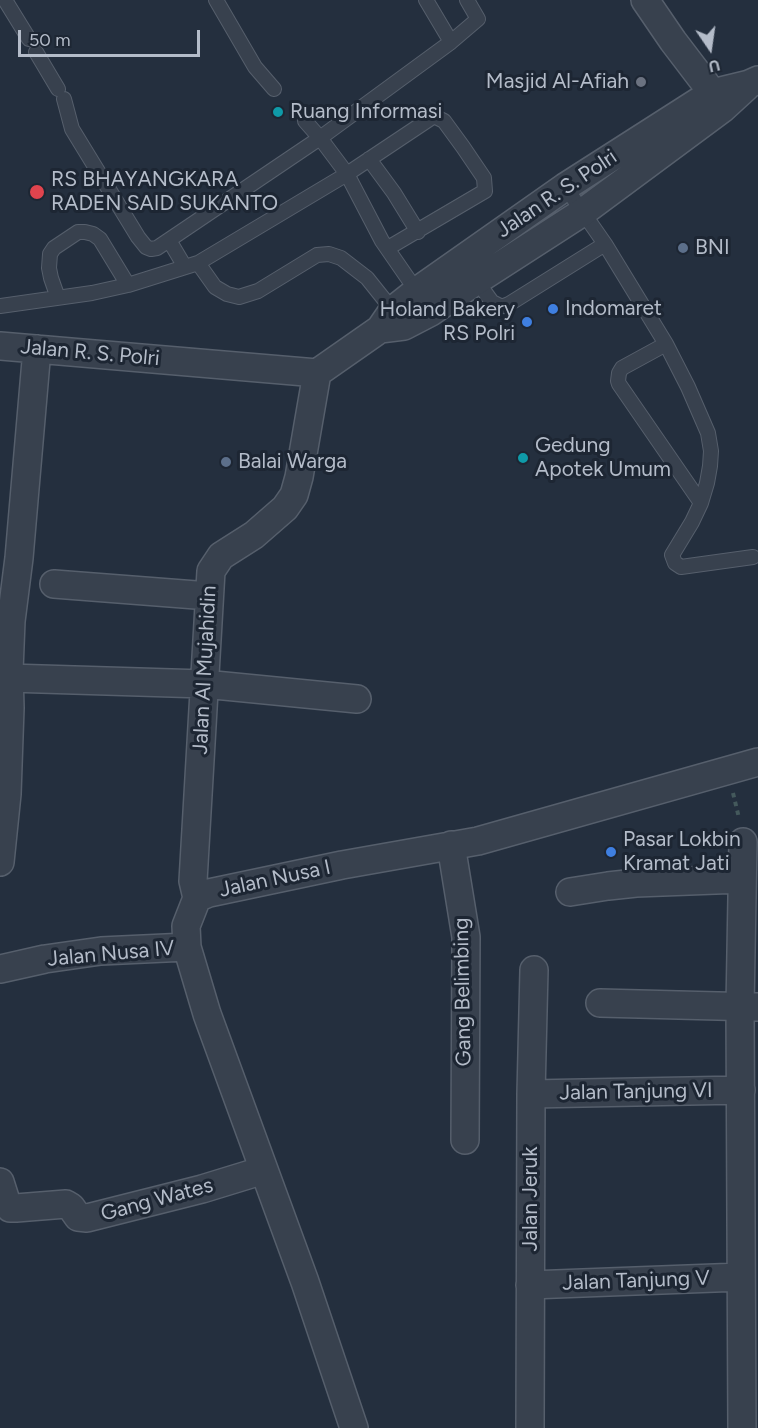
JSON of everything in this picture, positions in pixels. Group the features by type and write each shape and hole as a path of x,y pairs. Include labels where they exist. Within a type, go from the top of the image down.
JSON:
{"street":[{"path":"645,0 717,101"},
{"name":"Jalan R. S. Polri","path":"0,346 317,374 469,270 562,182 754,82"},
{"name":"Jalan R. S. Polri","path":"469,270 583,212 717,101"},
{"path":"0,862 7,794 10,708 6,670 19,558 37,349"},
{"name":"Jalan Al Mujahidin","path":"197,898 193,881 211,571 221,556 254,535 285,508 294,495 317,374"},
{"path":"54,584 209,596"},
{"path":"6,670 204,684 357,699"},
{"name":"Jalan Nusa I","path":"354,1428 305,1282 207,1014 187,947 186,926 197,898 209,893 342,865 478,841 758,762"},
{"path":"742,1428 749,1321 741,1277 749,1125 741,1090 749,1007 742,879 743,842"},
{"name":"Gang Belimbing","path":"451,845 466,938 465,1140"},
{"path":"570,892 636,883 742,879"},
{"name":"Jalan Nusa IV","path":"0,969 45,959 101,951 187,947"},
{"name":"Jalan Jeruk","path":"530,1428 531,1094 534,970"},
{"path":"600,1003 749,1007"},
{"name":"Jalan Tanjung VI","path":"531,1094 741,1090"},
{"name":"Gang Wates","path":"0,1182 10,1208 66,1204 78,1217 87,1218 202,1189 264,1170"},
{"name":"Jalan Tanjung V","path":"530,1285 741,1277"}],"lane":[{"path":"5,0 29,39"},
{"path":"216,0 255,67 274,89"},
{"path":"426,0 451,42"},
{"path":"36,52 61,94 72,129 143,245 154,249 320,138 451,42 481,24 467,0"},
{"name":"Jalan R. S. Polri","path":"0,306 128,285 192,265 347,174 434,116 444,121 463,147 484,178 485,191 418,232"},
{"path":"305,121 347,174 382,241 424,302"},
{"path":"369,159 418,232 388,248"},
{"path":"562,182 605,244 666,344 688,387 710,440 710,466 701,503 672,555 675,563 681,567 753,557"},
{"path":"58,298 51,279 50,254 54,248 78,232 93,234 100,239 128,285"},
{"path":"169,240 215,287 227,294 239,297 258,291 317,255 329,254 341,258 367,278 392,322"},
{"path":"469,270 492,302 504,306 605,244"},
{"path":"666,344 622,368 618,377 619,384 701,503"}],"path":[{"path":"727,771 742,827 743,842"}],"place":[{"name":"Masjid Al-Afiah","path":"641,82"},
{"name":"Ruang Informasi","path":"278,112"},
{"name":"RS BHAYANGKARA RADEN SAID SUKANTO","path":"37,192"},
{"name":"BNI","path":"683,248"},
{"name":"Indomaret","path":"553,309"},
{"name":"Holand Bakery RS Polri","path":"527,322"},
{"name":"Gedung Apotek Umum","path":"523,458"},
{"name":"Balai Warga","path":"226,462"},
{"name":"Pasar Lokbin Kramat Jati","path":"611,852"}]}
